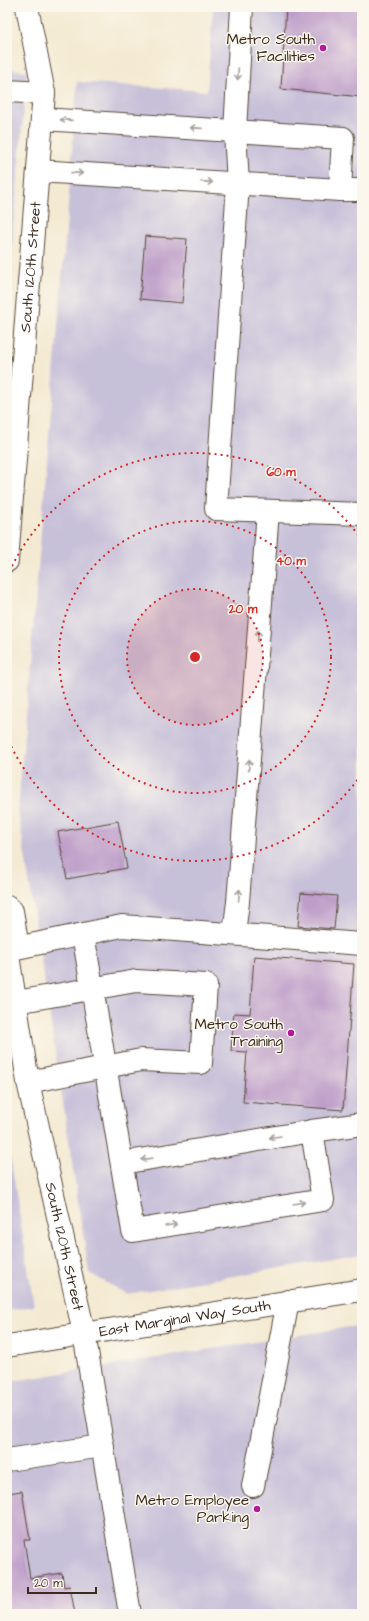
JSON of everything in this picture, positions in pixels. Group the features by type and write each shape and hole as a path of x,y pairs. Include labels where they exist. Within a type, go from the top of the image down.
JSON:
{"street":[{"name":"South 120th Street","path":"7,561 44,93 27,7"},
{"path":"242,7 235,131 238,184 216,509 362,514"},
{"path":"7,91 44,93"},
{"path":"42,119 343,138 340,190"},
{"path":"38,171 340,190 362,190"},
{"path":"234,934 238,902 268,510"},
{"path":"7,906 12,911 16,936 7,950"},
{"path":"7,950 122,926 362,944"},
{"path":"83,934 133,1231 323,1200 312,1131"},
{"name":"South 120th Street","path":"7,950 28,1082 84,1333 130,1614"},
{"path":"16,1002 136,981 206,985 201,1063 141,1060 28,1082"},
{"path":"122,1163 362,1124"},
{"name":"East Marginal Way South","path":"7,1346 362,1290"},
{"path":"253,1486 288,1301"},
{"path":"7,1460 103,1446"}],"shaded area":[{"path":"213,7 362,7 362,1254 127,1294 89,1273 18,810 77,82 207,91"},
{"path":"7,69 27,71 7,302"},
{"path":"7,1136 34,1306 7,1311"},
{"path":"362,1325 362,1614 7,1614 7,1382"}],"building":[{"name":"Metro South Facilities","path":"286,7 362,7 362,97 281,89"},
{"path":"361,160 362,177 360,177"},
{"path":"145,236 187,239 182,303 140,299"},
{"path":"118,821 127,868 67,879 58,832"},
{"path":"301,893 337,896 334,929 298,926"},
{"name":"Metro South Training","path":"254,956 354,964 343,1110 243,1102 247,1052 231,1051 234,1013 250,1014"},
{"path":"22,1491 30,1540 24,1540 30,1578 62,1573 64,1587 70,1586 75,1614 7,1614 7,1493"}],"place":[{"name":"Metro South Facilities","path":"323,48"},
{"name":"Metro South Training","path":"291,1033"},
{"name":"Metro Employee Parking","path":"257,1509"}]}
